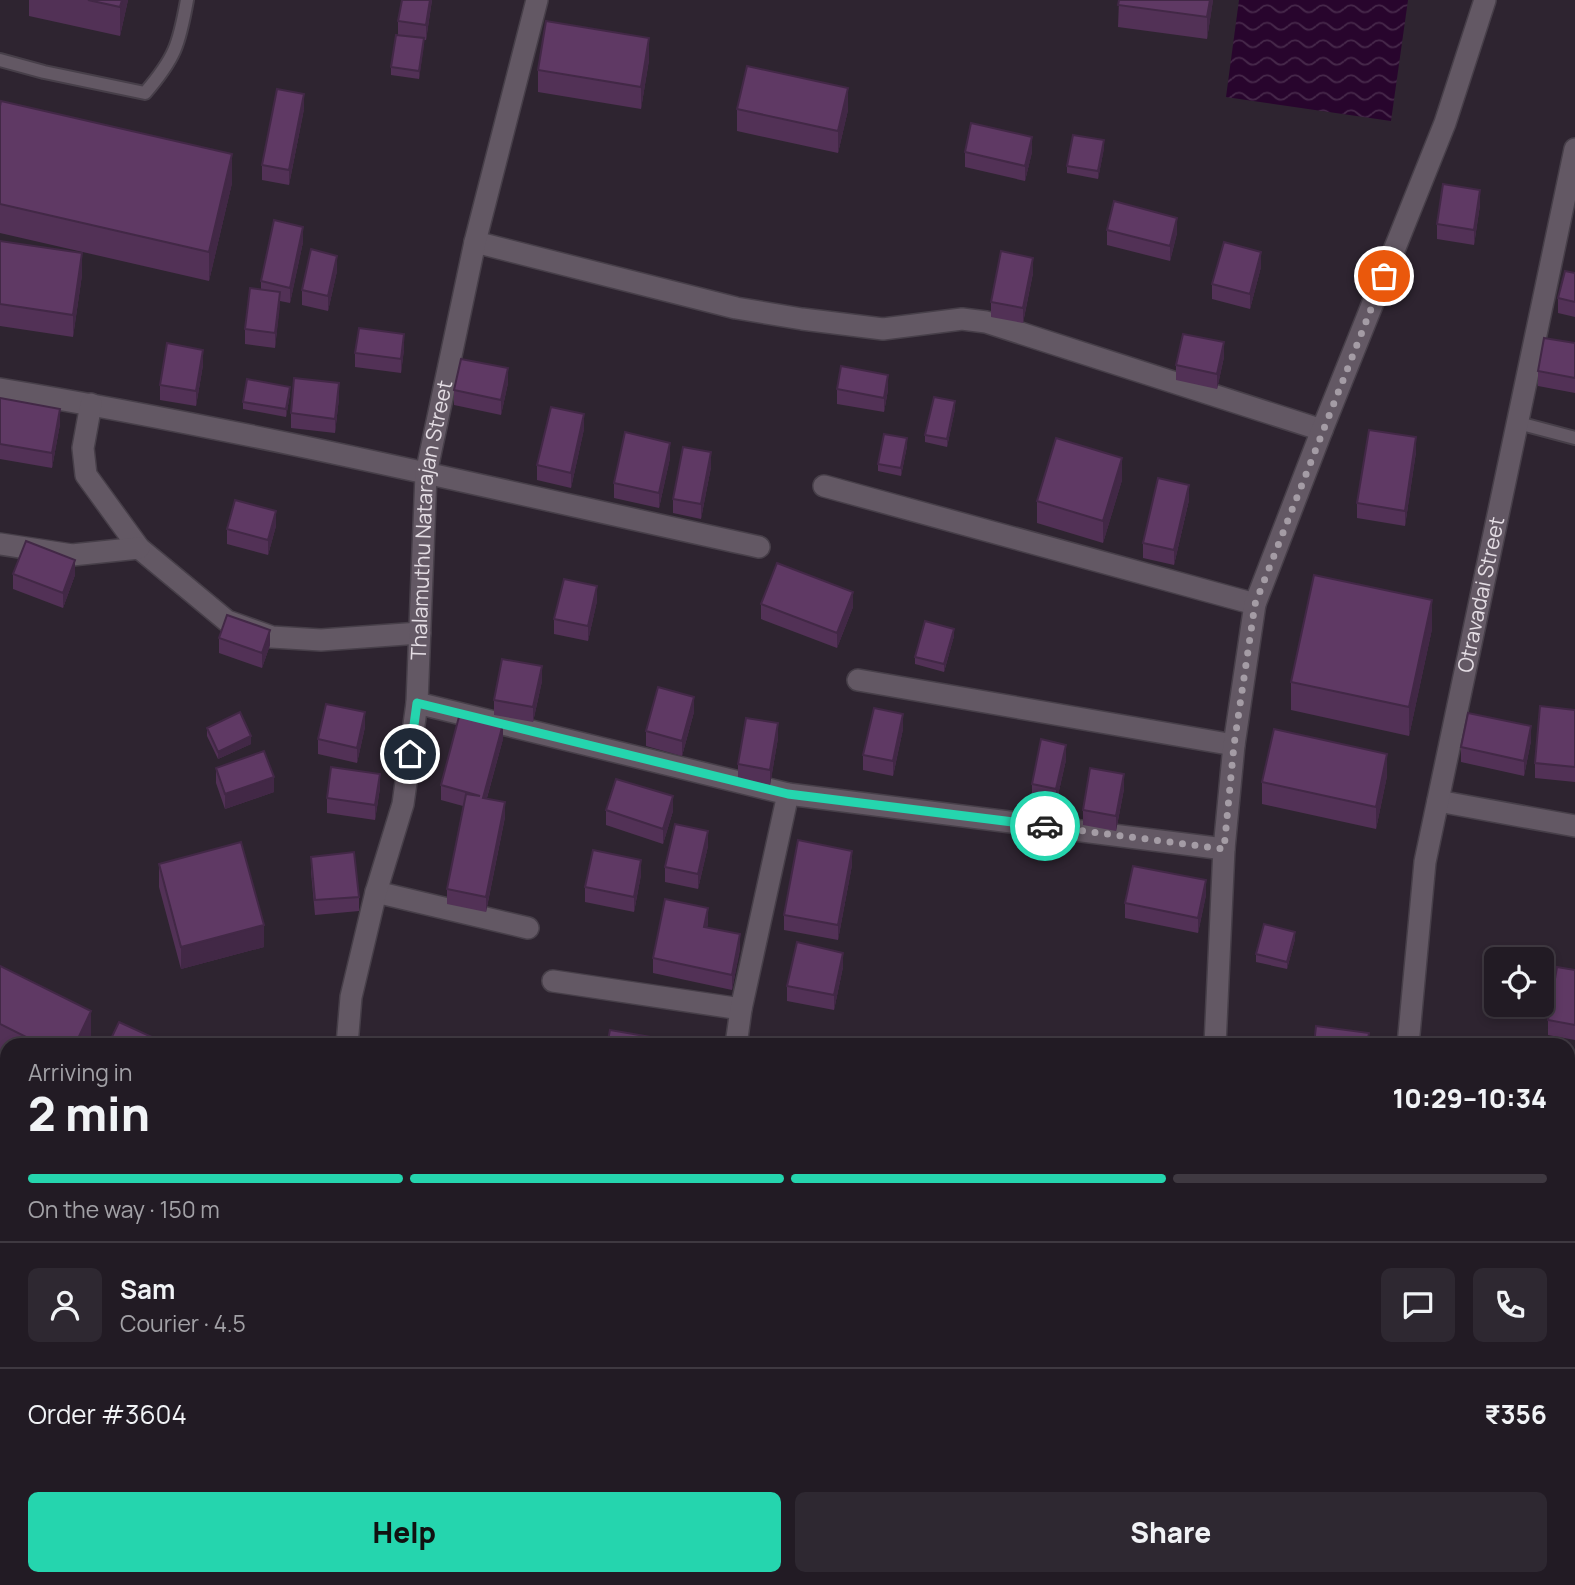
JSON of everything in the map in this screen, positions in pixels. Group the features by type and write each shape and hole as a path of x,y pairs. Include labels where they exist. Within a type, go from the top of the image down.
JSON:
{"street":[{"name":"Thalamuthu Natarajan Street","path":"348,1038 351,997 376,892 403,804 417,703 426,474 475,242 537,0"},
{"path":"1215,1038 1224,849 1234,745 1255,604 1445,122 1485,0"},
{"name":"Otravadai Street","path":"1409,1038 1425,862 1575,149"},
{"path":"475,242 736,308 802,319 883,329 962,319 986,322 1322,430"},
{"path":"0,389 91,404 758,547"},
{"path":"91,404 83,448 86,475 139,548 228,621 272,637 321,640 420,633"},
{"path":"824,486 1255,604"},
{"path":"0,544 72,555 139,548"},
{"path":"858,680 1234,745"},
{"path":"417,703 788,794 1224,849"},
{"path":"737,1038 788,794"},
{"path":"1438,801 1575,826"},
{"path":"376,892 528,928"},
{"path":"553,981 741,1009"}],"lane":[{"path":"0,60 145,93 166,68 180,39 187,0"},
{"path":"1518,423 1575,438"}],"water":[{"path":"1239,0 1408,0 1391,121 1226,97"}],"building":[{"path":"88,0 122,0 120,7"},
{"path":"402,0 430,0 426,25 398,21"},
{"path":"1119,0 1210,0 1207,17 1118,5"},
{"path":"546,21 649,38 641,87 538,70"},
{"path":"396,35 424,38 419,71 391,67"},
{"path":"747,66 848,88 838,131 737,109"},
{"path":"277,89 304,94 289,170 262,165"},
{"path":"1,101 232,154 209,252 0,204"},
{"path":"971,123 1032,137 1025,166 965,152"},
{"path":"1073,135 1104,140 1098,171 1067,166"},
{"path":"1443,184 1480,190 1474,230 1437,224"},
{"path":"1114,201 1177,218 1170,246 1107,230"},
{"path":"274,220 303,227 290,288 261,281"},
{"path":"0,241 82,253 73,315 0,304"},
{"path":"1224,242 1261,252 1250,294 1212,284"},
{"path":"311,249 337,256 328,296 302,290"},
{"path":"1001,251 1033,258 1023,308 991,302"},
{"path":"1565,271 1575,273 1575,302 1558,298"},
{"path":"250,288 280,292 275,333 245,329"},
{"path":"359,328 404,334 401,359 355,353"},
{"path":"1183,334 1224,342 1217,374 1176,365"},
{"path":"1544,338 1575,343 1575,378 1538,371"},
{"path":"167,343 203,350 196,391 160,385"},
{"path":"461,359 508,368 501,400 454,390"},
{"path":"841,366 888,375 884,398 837,389"},
{"path":"294,378 339,383 335,419 291,413"},
{"path":"247,379 290,387 286,409 243,402"},
{"path":"934,397 955,401 947,439 925,435"},
{"path":"0,398 60,409 52,453 0,444"},
{"path":"551,407 584,414 571,473 537,465"},
{"path":"1369,430 1416,437 1405,511 1357,503"},
{"path":"625,432 670,443 659,493 614,483"},
{"path":"884,434 907,438 901,468 878,464"},
{"path":"1056,438 1122,458 1103,521 1037,501"},
{"path":"683,447 711,452 701,504 673,499"},
{"path":"1158,478 1189,485 1174,550 1143,543"},
{"path":"235,500 276,511 268,540 227,529"},
{"path":"26,541 75,560 63,593 13,574"},
{"path":"777,563 853,592 837,633 761,604"},
{"path":"1314,575 1432,600 1409,707 1291,682"},
{"path":"564,579 597,586 588,626 554,619"},
{"path":"227,615 270,630 262,653 219,638"},
{"path":"925,621 954,629 944,664 915,657"},
{"path":"502,659 542,666 533,707 494,700"},
{"path":"658,687 694,697 682,741 646,731"},
{"path":"326,704 365,712 357,748 318,739"},
{"path":"1540,706 1575,710 1575,767 1535,763"},
{"path":"874,708 903,714 893,761 863,755"},
{"path":"240,712 251,736 218,752 207,728"},
{"path":"460,713 503,724 483,798 505,802 486,897 447,889 466,794 480,796 441,785"},
{"path":"1468,713 1531,726 1524,761 1461,747"},
{"path":"746,718 778,723 770,770 738,764"},
{"path":"1274,729 1387,754 1376,807 1262,782"},
{"path":"1041,739 1066,745 1056,789 1032,784"},
{"path":"264,751 274,777 225,794 216,768"},
{"path":"331,767 380,774 375,805 327,798"},
{"path":"1090,768 1124,774 1116,816 1083,810"},
{"path":"616,779 673,796 663,829 606,810"},
{"path":"675,824 708,831 698,874 665,867"},
{"path":"798,840 852,851 838,925 784,915"},
{"path":"241,842 264,925 181,947 159,864"},
{"path":"593,850 641,860 634,897 585,887"},
{"path":"354,852 359,897 315,900 311,857"},
{"path":"1133,866 1206,880 1198,918 1125,903"},
{"path":"665,899 708,908 704,927 740,934 732,975 653,958"},
{"path":"1264,924 1295,932 1287,962 1256,954"},
{"path":"797,942 843,953 834,995 787,986"},
{"path":"0,966 91,1011 78,1038 28,1038 0,1024"},
{"path":"1557,967 1575,970 1575,1025 1548,1020 1549,1017 1554,1017"},
{"path":"119,1022 154,1038 111,1038"},
{"path":"1316,1026 1369,1033 1368,1038 1315,1038"},
{"path":"610,1030 651,1037 651,1038 608,1038"}],"way so far":[{"path":"1045,826 1224,849 1234,745 1255,604 1384,276"}],"route":[{"path":"410,754 417,703 788,794 1045,826"}]}
